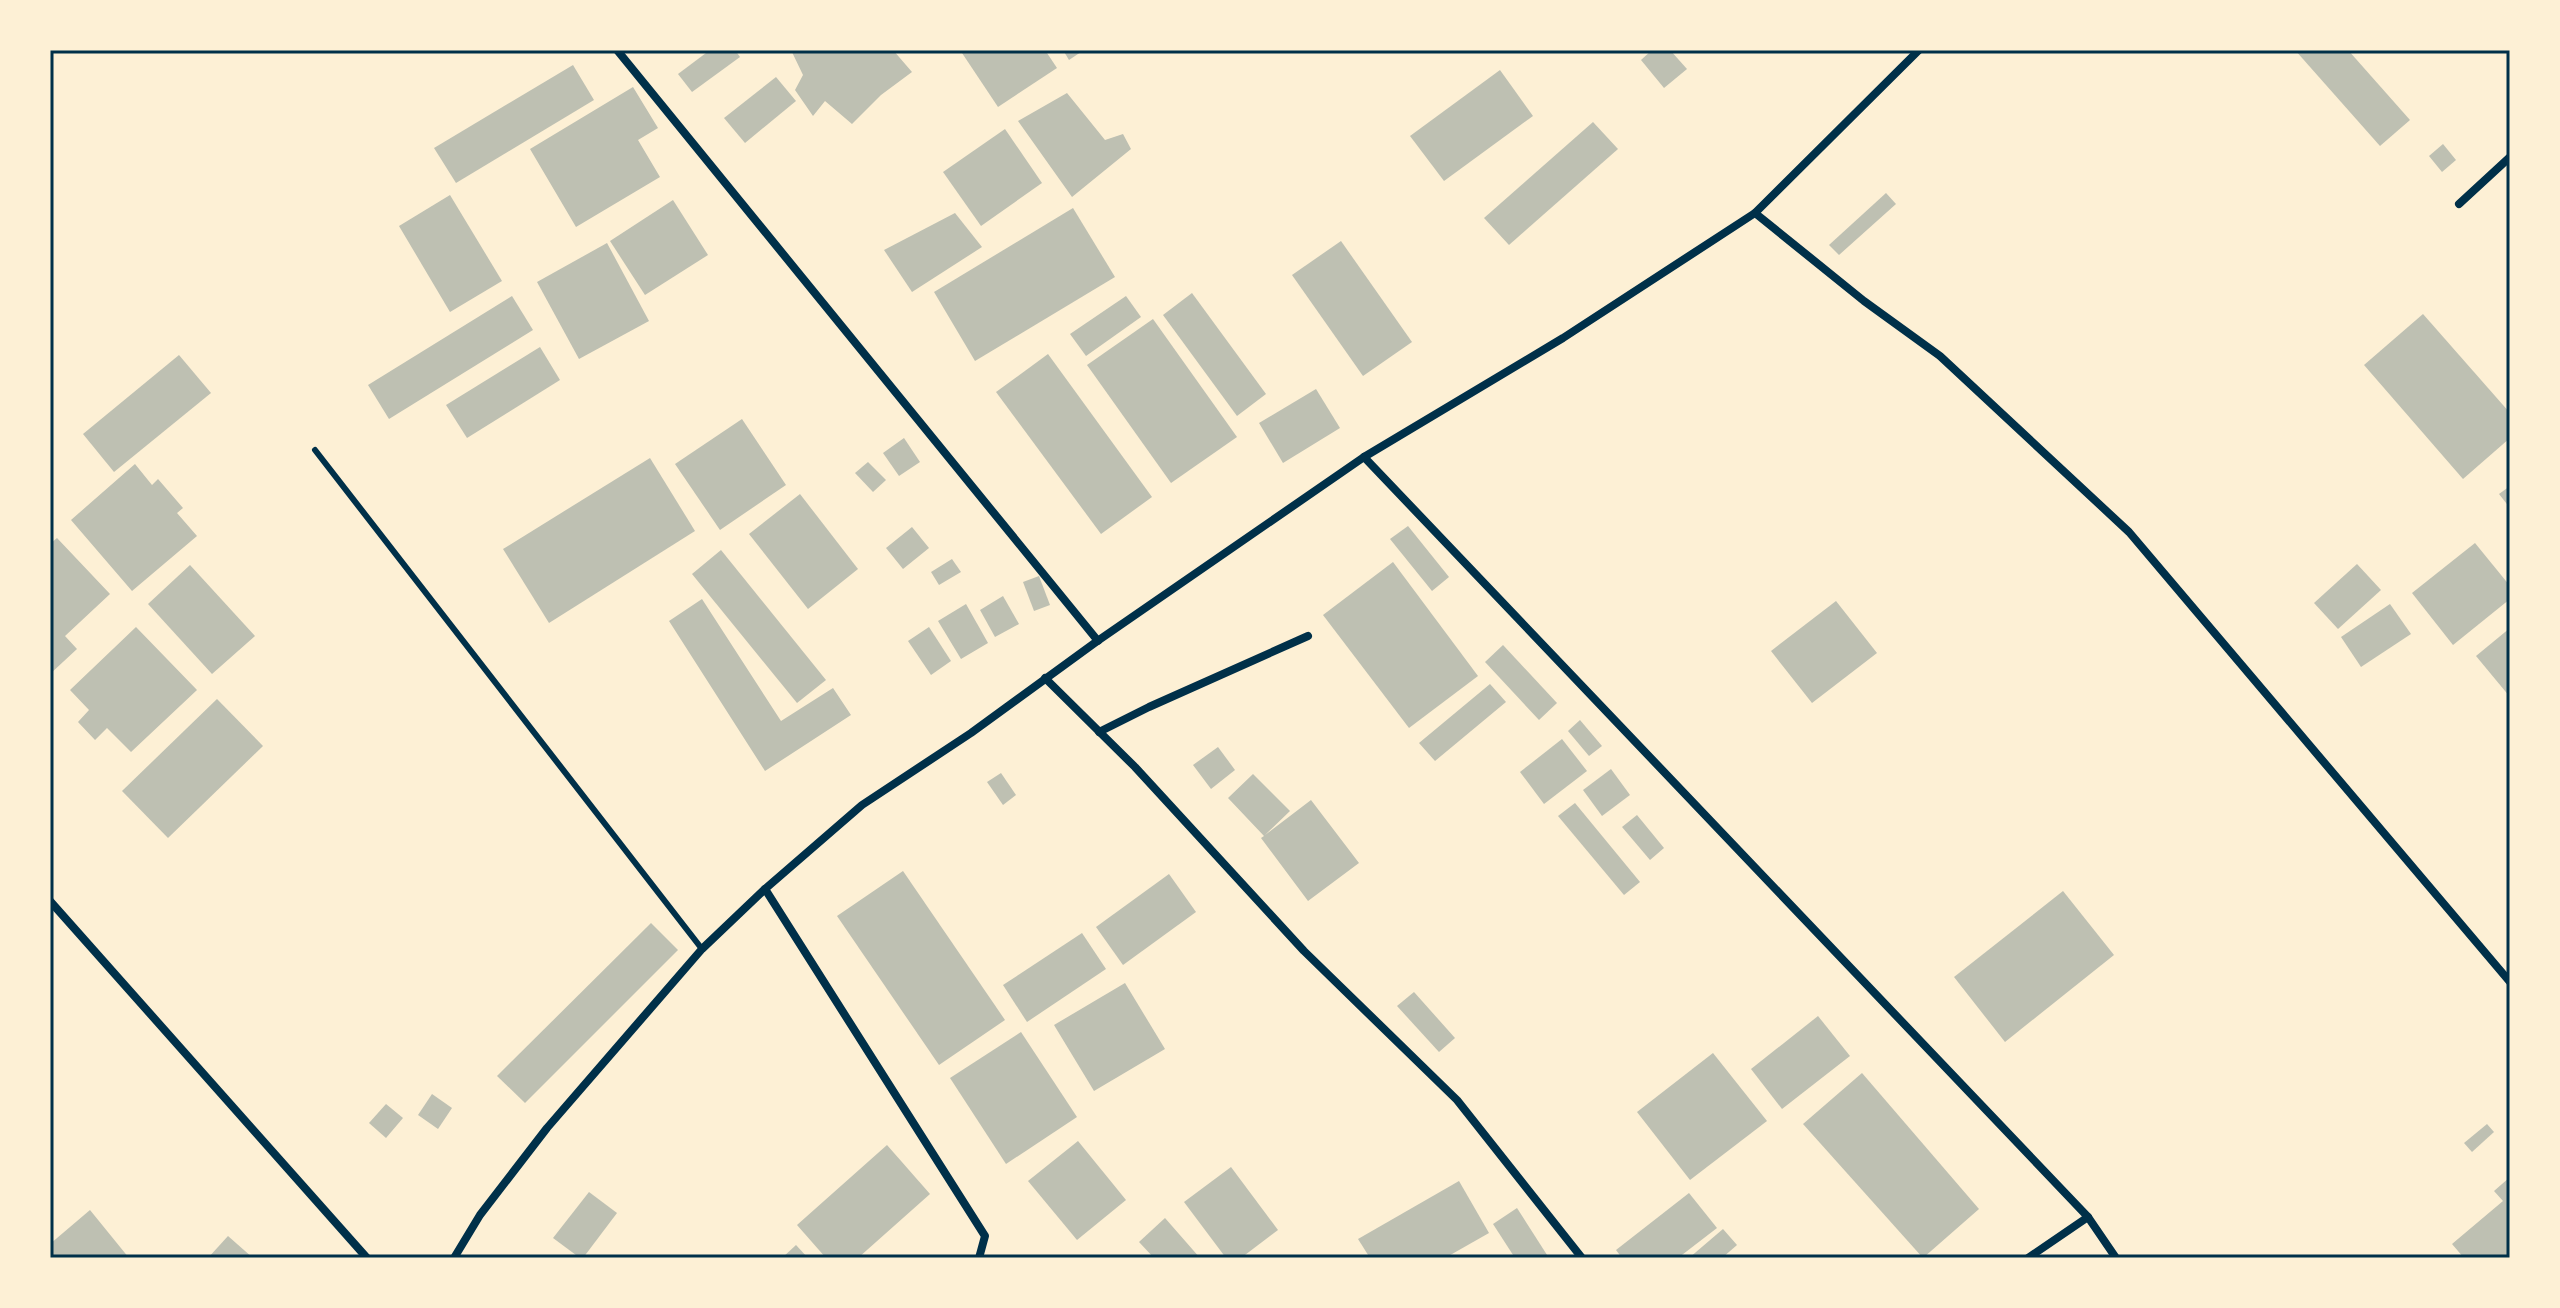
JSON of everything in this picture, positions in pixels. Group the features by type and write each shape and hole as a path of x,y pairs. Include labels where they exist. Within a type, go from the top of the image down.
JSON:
{"street":[{"path":"617,50 1098,641"},
{"path":"454,1258 480,1215 547,1128 702,949 765,889 862,805 971,733 1045,678 1364,457 1563,338 1755,213 1919,50"},
{"path":"2459,204 2510,157"},
{"path":"1755,213 1864,301 1940,356 2129,532 2510,982"},
{"path":"1364,457 2088,1217 2116,1258"},
{"path":"1099,732 1308,636"},
{"path":"1045,678 1304,951 1457,1100 1582,1258"},
{"path":"765,889 985,1236 979,1258"},
{"path":"50,901 367,1258"},
{"path":"2028,1258 2088,1217"}],"lane":[{"path":"315,450 702,949"}],"building":[{"path":"710,50 735,50 740,57 692,92 678,74"},
{"path":"791,50 893,50 912,72 881,95 852,124 825,101 813,116 795,90 803,75"},
{"path":"960,50 1045,50 1057,68 998,107"},
{"path":"1063,50 1084,50 1069,60"},
{"path":"1652,50 1670,50 1687,69 1664,88 1641,60"},
{"path":"2295,50 2348,50 2410,120 2380,146"},
{"path":"573,65 594,100 456,183 434,148"},
{"path":"1500,70 1533,116 1444,181 1410,136"},
{"path":"776,77 796,101 745,143 724,118"},
{"path":"633,87 658,128 638,140 660,177 576,227 530,149"},
{"path":"1067,93 1105,140 1123,134 1131,149 1072,197 1018,121"},
{"path":"1593,122 1618,149 1509,245 1484,218"},
{"path":"1005,129 1042,183 981,226 943,172"},
{"path":"2443,144 2456,160 2442,172 2429,156"},
{"path":"1886,193 1896,204 1839,255 1829,245"},
{"path":"450,195 502,281 450,312 399,226"},
{"path":"673,200 708,255 645,295 610,241"},
{"path":"1073,208 1115,277 975,361 934,292"},
{"path":"955,213 982,247 912,292 884,250"},
{"path":"1341,241 1412,342 1363,376 1292,275"},
{"path":"607,243 649,321 579,359 537,282"},
{"path":"1192,293 1266,394 1237,416 1163,315"},
{"path":"512,296 533,330 389,419 368,385"},
{"path":"1126,296 1141,317 1086,356 1070,334"},
{"path":"2423,314 2510,413 2510,438 2463,479 2364,365"},
{"path":"1153,319 1237,437 1171,483 1087,365"},
{"path":"540,347 560,380 467,438 446,405"},
{"path":"1048,354 1152,497 1101,534 996,392"},
{"path":"179,355 211,393 114,472 83,434"},
{"path":"1316,389 1340,428 1283,463 1259,423"},
{"path":"742,419 786,485 720,530 675,464"},
{"path":"904,438 920,462 899,476 883,453"},
{"path":"650,458 695,531 549,623 503,549"},
{"path":"868,462 886,480 873,492 855,473"},
{"path":"135,464 152,485 158,479 183,508 177,513 197,536 132,591 71,520"},
{"path":"2510,486 2510,508 2499,494"},
{"path":"800,494 858,569 808,609 749,534"},
{"path":"1408,526 1449,577 1432,591 1390,539"},
{"path":"912,527 929,548 903,569 886,548"},
{"path":"57,538 110,594 65,636 77,649 50,674 50,544"},
{"path":"2475,543 2510,586 2510,599 2453,645 2412,593"},
{"path":"721,550 826,680 797,703 692,574"},
{"path":"952,559 961,572 939,585 931,572"},
{"path":"1393,562 1478,676 1409,728 1323,615"},
{"path":"2357,564 2381,590 2338,629 2314,603"},
{"path":"190,565 255,636 212,674 148,604"},
{"path":"1039,576 1050,605 1034,611 1023,582"},
{"path":"1003,596 1019,624 995,637 980,610"},
{"path":"702,599 781,721 833,688 851,715 765,771 669,621"},
{"path":"1836,601 1877,653 1812,703 1771,651"},
{"path":"966,604 988,643 961,659 938,621"},
{"path":"2390,604 2411,634 2361,667 2341,637"},
{"path":"136,627 197,690 131,752 107,728 95,740 78,722 89,710 70,690"},
{"path":"929,627 951,661 931,675 908,641"},
{"path":"2510,628 2510,697 2476,656"},
{"path":"1503,645 1557,703 1539,720 1485,662"},
{"path":"1490,684 1506,702 1435,761 1419,743"},
{"path":"217,699 263,746 168,838 122,791"},
{"path":"1580,720 1602,746 1589,756 1568,731"},
{"path":"1562,739 1587,771 1544,804 1520,772"},
{"path":"1218,747 1235,770 1211,789 1193,765"},
{"path":"1611,769 1630,795 1602,816 1583,790"},
{"path":"1001,773 1016,795 1003,805 987,782"},
{"path":"1253,774 1290,811 1265,835 1311,800 1359,863 1308,901 1261,838 1264,836 1228,798"},
{"path":"1575,803 1640,882 1624,895 1558,816"},
{"path":"1637,815 1664,848 1650,860 1622,827"},
{"path":"903,871 1005,1020 939,1065 837,916"},
{"path":"1169,874 1196,912 1123,965 1096,927"},
{"path":"2063,891 2114,955 2005,1042 1954,977"},
{"path":"651,923 678,950 525,1103 497,1076"},
{"path":"1082,933 1106,969 1027,1022 1003,985"},
{"path":"1125,983 1165,1049 1094,1091 1054,1025"},
{"path":"1414,992 1455,1038 1439,1052 1397,1006"},
{"path":"1818,1016 1850,1056 1782,1109 1751,1069"},
{"path":"1021,1032 1077,1117 1006,1164 950,1078"},
{"path":"1713,1053 1767,1121 1690,1180 1637,1112"},
{"path":"1862,1073 1979,1209 1923,1258 1803,1124"},
{"path":"432,1094 452,1108 438,1129 418,1115"},
{"path":"386,1104 403,1118 386,1138 369,1123"},
{"path":"2487,1124 2494,1132 2472,1152 2464,1143"},
{"path":"1078,1141 1126,1200 1077,1240 1028,1181"},
{"path":"887,1145 930,1194 858,1258 826,1258 797,1225"},
{"path":"1231,1167 1278,1230 1241,1258 1226,1258 1184,1202"},
{"path":"2510,1177 2510,1258 2464,1258 2452,1244 2503,1201 2494,1191"},
{"path":"1459,1181 1489,1233 1445,1258 1370,1258 1358,1239"},
{"path":"589,1192 617,1213 580,1258 553,1238"},
{"path":"1689,1193 1717,1228 1678,1258 1622,1258 1616,1250"},
{"path":"1517,1208 1549,1258 1515,1258 1493,1224"},
{"path":"90,1210 129,1258 52,1258 50,1244"},
{"path":"1165,1218 1200,1258 1154,1258 1139,1242"},
{"path":"1723,1229 1737,1245 1722,1258 1689,1258"},
{"path":"228,1236 253,1258 208,1258"},
{"path":"796,1245 808,1258 782,1258"}]}
